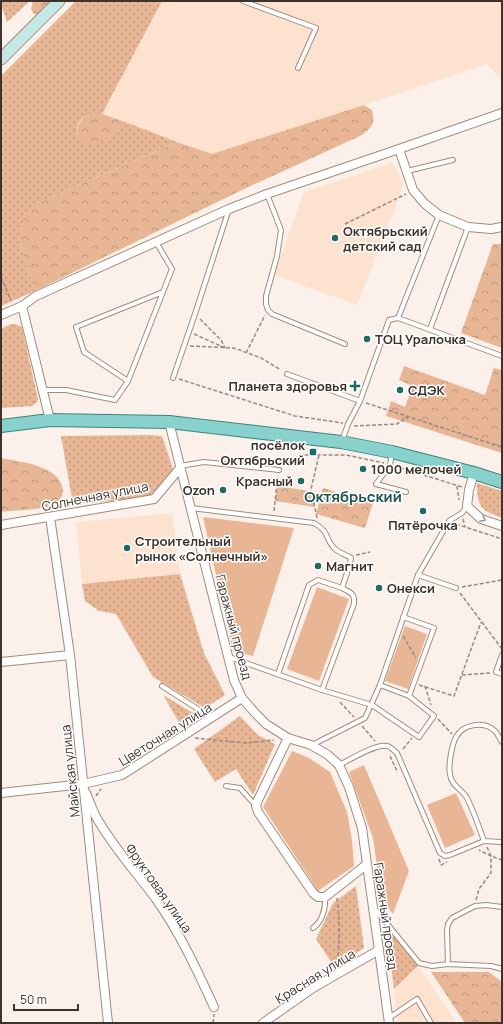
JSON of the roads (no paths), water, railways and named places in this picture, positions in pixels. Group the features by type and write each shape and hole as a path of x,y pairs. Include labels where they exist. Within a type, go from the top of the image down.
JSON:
{"main road":[{"path":"1,426 50,420 169,422 341,442 392,452 474,473 502,482"}],"street":[{"path":"1,59 59,1"},
{"path":"1,315 22,306 36,296 229,209 267,194 399,150 502,112"},
{"path":"399,150 413,190 424,204 439,215 468,227 491,229 502,227"},
{"path":"22,306 50,420"},
{"name":"Гаражный проезд","path":"169,422 234,680 242,698 266,724 288,738 312,746 328,755 339,765 349,786 362,828 389,1020"},
{"name":"Солнечная улица","path":"1,525 154,499 180,467"},
{"path":"474,473 469,490 467,506 481,519 502,526"},
{"name":"Майская улица","path":"50,517 70,655 108,1023"},
{"path":"1,662 70,655"},
{"name":"Цветочная улица","path":"1,793 83,784 122,775 242,698"},
{"path":"288,738 256,806 258,812 313,893 318,897 325,897 336,890 366,865"},
{"name":"Фруктовая улица","path":"83,784 95,814 109,837 174,926 214,1006"},
{"name":"Красная улица","path":"263,1023 313,988 379,950"}],"lane":[{"path":"243,1 316,28 298,68"},
{"path":"407,171 453,160"},
{"path":"267,194 281,230 277,256 266,296 268,310 272,314 345,344"},
{"path":"173,378 196,314 229,209"},
{"path":"398,318 439,215"},
{"path":"430,329 468,227"},
{"path":"43,390 66,390 115,400 128,381 172,269 156,242"},
{"path":"128,381 84,352 76,327 163,292"},
{"path":"341,442 360,401 389,320 398,318 502,356"},
{"path":"287,374 360,401"},
{"path":"392,452 390,464 376,484 406,492"},
{"path":"180,467 204,462 279,470"},
{"path":"312,746 366,718 380,685 418,575 449,521 462,512 467,506"},
{"path":"191,508 314,523 322,528 327,534 333,547 352,559 342,588"},
{"path":"418,575 456,588"},
{"path":"278,674 309,585 318,580 342,588 352,594 355,598 354,604 322,690"},
{"path":"403,618 434,628 409,696"},
{"path":"502,655 496,672 502,674"},
{"path":"229,657 322,690 372,705 420,736 434,716 409,696 380,685"},
{"path":"162,686 212,718"},
{"path":"484,841 467,798 452,782 449,772 451,756 456,737 467,726 482,724 489,727 495,731 502,742"},
{"path":"339,765 380,746 386,745 398,755 440,853 445,856 450,855 484,841 502,842"},
{"path":"226,786 240,788 256,806"},
{"path":"313,928 318,925 326,905 325,897"},
{"path":"448,964 447,931 448,924 452,918 475,906 486,905 502,907"},
{"path":"374,907 419,963 432,966 448,964 491,966 502,969"},
{"path":"389,1020 417,999 431,1023"}],"place":[{"name":"Октябрьский детский сад","path":"335,238"},
{"name":"ТОЦ Уралочка","path":"367,339"},
{"name":"Планета здоровья","path":"355,386"},
{"name":"СДЭК","path":"400,390"},
{"name":"посёлок Октябрьский","path":"313,452"},
{"name":"1000 мелочей","path":"363,469"},
{"name":"Красный","path":"301,481"},
{"name":"Ozon","path":"223,490"},
{"name":"Пятёрочка","path":"423,511"},
{"name":"Строительный рынок «Солнечный»","path":"127,548"},
{"name":"Магнит","path":"318,566"},
{"name":"Онекси","path":"379,588"}],"district":[{"name":"Октябрьский","path":"353,497"}]}
